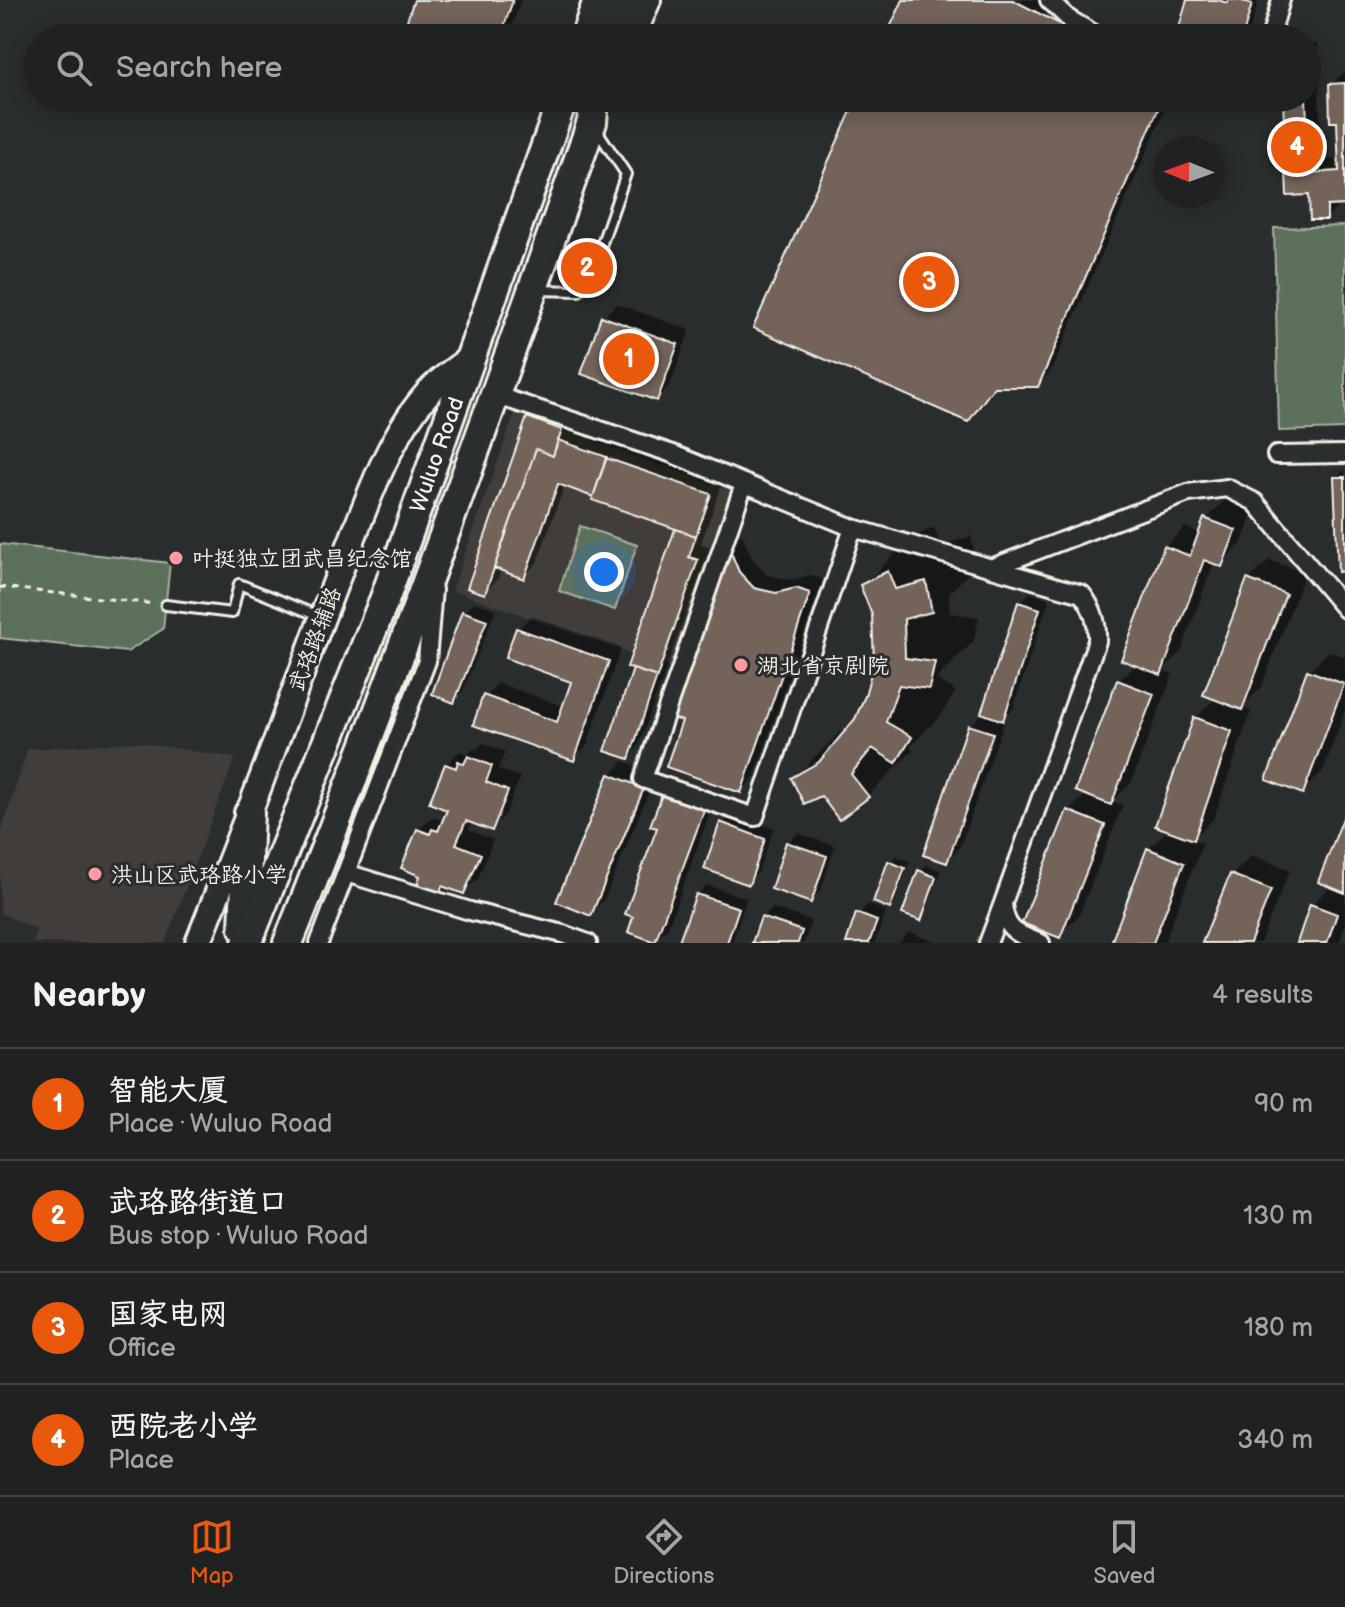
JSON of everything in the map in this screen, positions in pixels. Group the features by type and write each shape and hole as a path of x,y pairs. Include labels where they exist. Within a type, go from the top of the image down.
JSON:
{"highway":[{"path":"590,24 598,0"},
{"path":"617,24 625,0"},
{"name":"Wuluo Road","path":"245,943 385,598 558,112"},
{"name":"Wuluo Road","path":"288,943 436,560 595,112"},
{"path":"245,943 249,813"}],"main road":[{"path":"580,24 584,0"},
{"path":"638,24 648,0"},
{"name":"武珞路辅路","path":"198,943 321,618 388,456 427,395 469,359"}],"street":[{"path":"1049,0 1077,24"},
{"path":"1274,24 1281,0"},
{"path":"495,395 670,453 853,528 1082,594 1094,614 1097,641 988,943"},
{"path":"1276,455 1345,454"},
{"path":"744,484 643,779 755,817 853,528"},
{"path":"991,568 1188,493 1227,488 1255,502 1345,609"},
{"path":"319,943 427,661 436,560"},
{"path":"346,873 588,943"},
{"path":"1003,903 1010,928 1041,943"}],"lane":[{"path":"532,290 579,291 594,266 626,174 600,112"},
{"path":"166,605 232,613 239,584 321,618"}],"path":[{"path":"0,587 166,605"}],"shaded area":[{"path":"515,413 735,492 672,669 452,590"},
{"name":"洪山区武珞路小学","path":"137,742 235,758 165,943 33,943 36,929 0,913 0,835 28,749"}],"green space":[{"path":"1345,226 1345,429 1279,431 1274,228"},
{"path":"580,526 637,545 615,610 559,591"},
{"path":"0,544 170,563 163,629 127,652 0,638"}],"building":[{"path":"414,0 513,0 505,24 406,24"},
{"path":"903,0 1013,0 1060,24 892,24"},
{"path":"1187,0 1227,3 1228,0 1239,0 1252,4 1246,24 1180,24"},
{"path":"1345,83 1345,205 1327,206 1327,220 1310,220 1309,195 1287,196 1284,112 1307,112 1309,173 1339,171 1337,122 1330,122 1329,84"},
{"path":"851,112 1157,112 1038,387 994,387 968,422 753,328"},
{"path":"601,316 678,344 657,401 581,374"},
{"path":"527,417 562,430 553,456 536,449 485,594 467,588"},
{"path":"558,440 607,457 593,497 558,484 524,579 494,568 536,449 553,456"},
{"path":"606,458 711,494 696,536 592,500"},
{"path":"1334,477 1345,477 1345,571 1338,572"},
{"path":"1204,518 1236,530 1222,567 1204,560 1161,675 1121,660 1164,546 1190,556"},
{"path":"675,529 696,536 689,557 698,560 657,677 627,667"},
{"path":"728,545 739,572 754,588 776,593 796,588 810,593 741,793 666,767 682,721 669,717"},
{"path":"888,571 895,589 926,581 932,612 904,619 905,658 935,662 929,689 899,685 886,722 912,737 896,763 872,748 851,774 869,797 839,820 821,796 804,804 791,778 819,762 855,719 874,662 872,615 860,585"},
{"path":"1247,579 1286,594 1242,710 1203,695"},
{"path":"1018,602 1040,609 1003,721 981,713"},
{"path":"462,611 487,620 454,703 432,694"},
{"path":"516,628 609,661 574,761 473,725 483,695 557,722 571,682 505,658"},
{"path":"633,669 657,677 629,759 605,751"},
{"path":"1307,670 1344,684 1303,794 1266,780"},
{"path":"1117,680 1154,694 1111,805 1075,791"},
{"path":"1194,717 1232,731 1194,840 1155,826"},
{"path":"968,725 993,733 947,863 923,855"},
{"path":"468,756 492,766 486,782 508,791 492,831 466,821 456,844 481,854 464,894 442,886 439,896 416,887 420,876 401,868 417,829 430,834 432,829 438,831 447,810 429,803 445,764 456,768 458,761 464,764"},
{"path":"609,774 644,788 591,916 556,902"},
{"path":"663,792 705,808 655,942 628,932 633,917 625,914 657,828 650,826"},
{"path":"1067,810 1105,825 1060,938 1022,923"},
{"path":"1345,813 1345,893 1318,882"},
{"path":"720,822 765,839 749,885 704,869"},
{"path":"786,842 827,856 811,903 771,889"},
{"path":"1147,848 1184,863 1153,943 1111,943"},
{"path":"888,861 905,868 890,909 873,902"},
{"path":"918,870 936,877 921,921 902,914"},
{"path":"1230,874 1271,890 1250,943 1202,943"},
{"path":"696,894 739,908 727,943 679,941"},
{"path":"1310,904 1337,914 1327,943 1297,943"},
{"path":"856,913 877,921 869,943 846,943"},
{"path":"761,917 802,931 798,943 752,943"}],"place":[{"name":"西院老小学","path":"1297,147"},
{"name":"武珞路街道口","path":"587,268"},
{"name":"国家电网","path":"929,282"},
{"name":"智能大厦","path":"629,359"},
{"name":"叶挺独立团武昌纪念馆","path":"176,558"},
{"name":"湖北省京剧院","path":"741,665"},
{"name":"洪山区武珞路小学","path":"95,874"}]}
